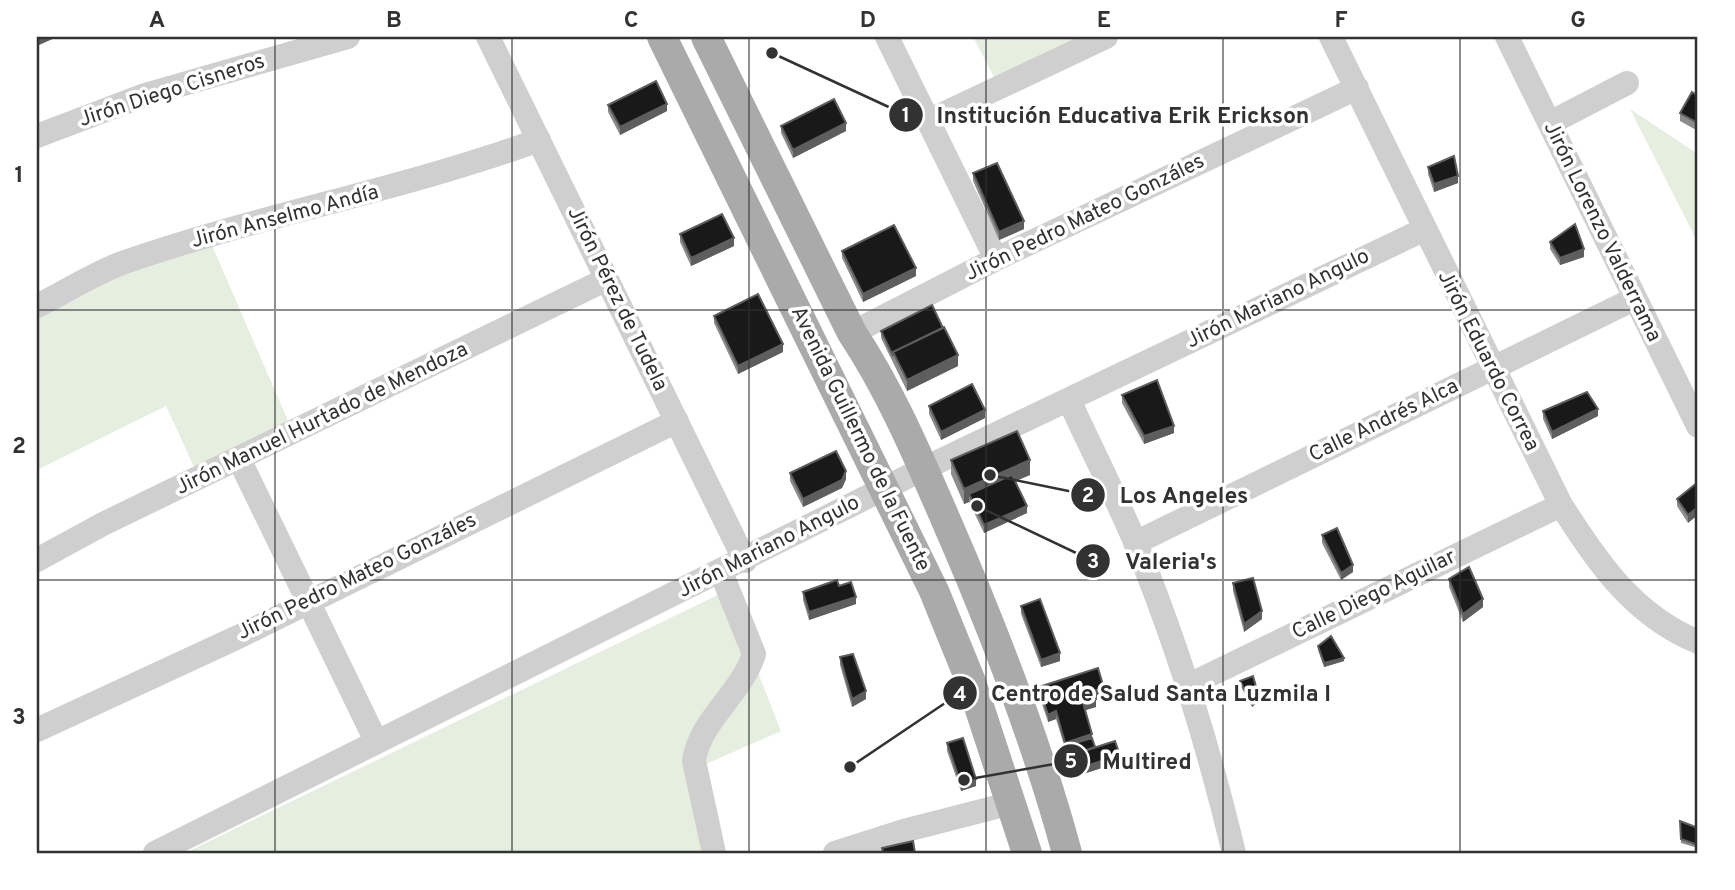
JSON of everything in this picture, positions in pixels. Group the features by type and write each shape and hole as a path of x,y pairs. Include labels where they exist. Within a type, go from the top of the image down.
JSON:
{"main road":[{"name":"Avenida Guillermo de la Fuente","path":"662,37 934,591 971,681 1027,853"},
{"name":"Avenida Guillermo de la Fuente","path":"706,37 852,333 866,354 923,469 988,616 1025,714 1067,853"}],"street":[{"name":"Jirón Diego Cisneros","path":"37,136 145,95 348,37"},
{"name":"Jirón Pérez de Tudela","path":"488,37 745,561"},
{"path":"887,37 996,259"},
{"path":"928,121 1106,37"},
{"name":"Jirón Eduardo Correa","path":"1331,37 1423,230 1561,505 1600,566 1625,594 1649,615 1698,642"},
{"name":"Jirón Lorenzo Valderrama","path":"1507,37 1698,426"},
{"path":"1550,123 1627,83"},
{"name":"Jirón Pedro Mateo Gonzáles","path":"852,333 996,259 1357,88"},
{"name":"Jirón Anselmo Andía","path":"37,306 119,264 253,223 461,168 539,139"},
{"name":"Jirón Mariano Angulo","path":"155,853 376,741 745,561 923,469 1423,230"},
{"name":"Jirón Manuel Hurtado de Mendoza","path":"37,560 607,279"},
{"name":"Calle Andrés Alca","path":"1135,543 1634,299"},
{"path":"1069,400 1135,543 1187,685 1234,853"},
{"name":"Jirón Pedro Mateo Gonzáles","path":"37,730 310,601 677,421"},
{"path":"239,459 376,741"},
{"name":"Calle Diego Aguilar","path":"1187,685 1561,505"},
{"path":"714,853 694,761 696,746 742,680 754,654 721,572"},
{"path":"835,853 907,830 1012,803"}],"shaded area":[{"path":"973,37 1079,37 995,79"},
{"path":"1630,109 1698,154 1698,243"},
{"path":"211,243 289,423 195,469 166,406 37,470 37,313 121,271"},
{"path":"726,591 781,731 688,772 712,853 185,853"}],"building":[{"path":"656,81 667,104 620,127 608,105"},
{"path":"1692,92 1698,96 1698,123 1680,113"},
{"path":"834,99 846,123 793,150 781,126"},
{"path":"1454,156 1458,176 1434,184 1428,167"},
{"path":"997,163 1024,221 999,232 973,173"},
{"path":"722,214 734,238 691,258 680,234"},
{"path":"1575,224 1584,249 1560,258 1550,242"},
{"path":"894,225 916,268 863,294 842,251"},
{"path":"758,294 783,344 738,366 714,316"},
{"path":"932,305 943,328 893,352 893,356 881,331"},
{"path":"944,327 958,355 907,380 893,352"},
{"path":"1157,380 1174,426 1144,436 1122,395"},
{"path":"972,384 985,410 941,432 929,406"},
{"path":"1587,392 1598,409 1552,432 1543,411"},
{"path":"1017,431 1030,460 964,489 951,460"},
{"path":"836,451 846,471 842,480 803,499 790,473"},
{"path":"1012,475 1027,506 984,525 969,494"},
{"path":"1698,482 1698,507 1688,515 1677,499"},
{"path":"1337,528 1353,565 1341,573 1322,535"},
{"path":"1469,567 1483,599 1463,614 1449,579"},
{"path":"1253,578 1262,611 1244,624 1233,583"},
{"path":"837,580 839,586 851,582 856,597 809,612 803,592"},
{"path":"1040,599 1060,653 1041,660 1021,606"},
{"path":"1331,636 1344,658 1324,663 1318,646"},
{"path":"853,654 866,691 852,699 840,657"},
{"path":"1098,668 1104,688 1094,691 1096,699 1083,703 1092,734 1065,743 1056,711 1048,715 1039,687"},
{"path":"1253,676 1259,697 1252,703 1240,681"},
{"path":"963,738 976,779 961,784 947,743"},
{"path":"1092,738 1095,747 1069,756 1069,759 1065,746"},
{"path":"1115,741 1120,755 1074,770 1069,756"},
{"path":"1680,821 1698,828 1698,845 1681,839"},
{"path":"913,841 915,853 883,853 882,848"}],"place":[{"name":"Institución Educativa Erik Erickson","path":"772,53"},
{"name":"Los Angeles","path":"990,475"},
{"name":"Valeria's","path":"977,506"},
{"name":"Centro de Salud Santa Luzmila I","path":"850,767"},
{"name":"Multired","path":"964,780"}]}
